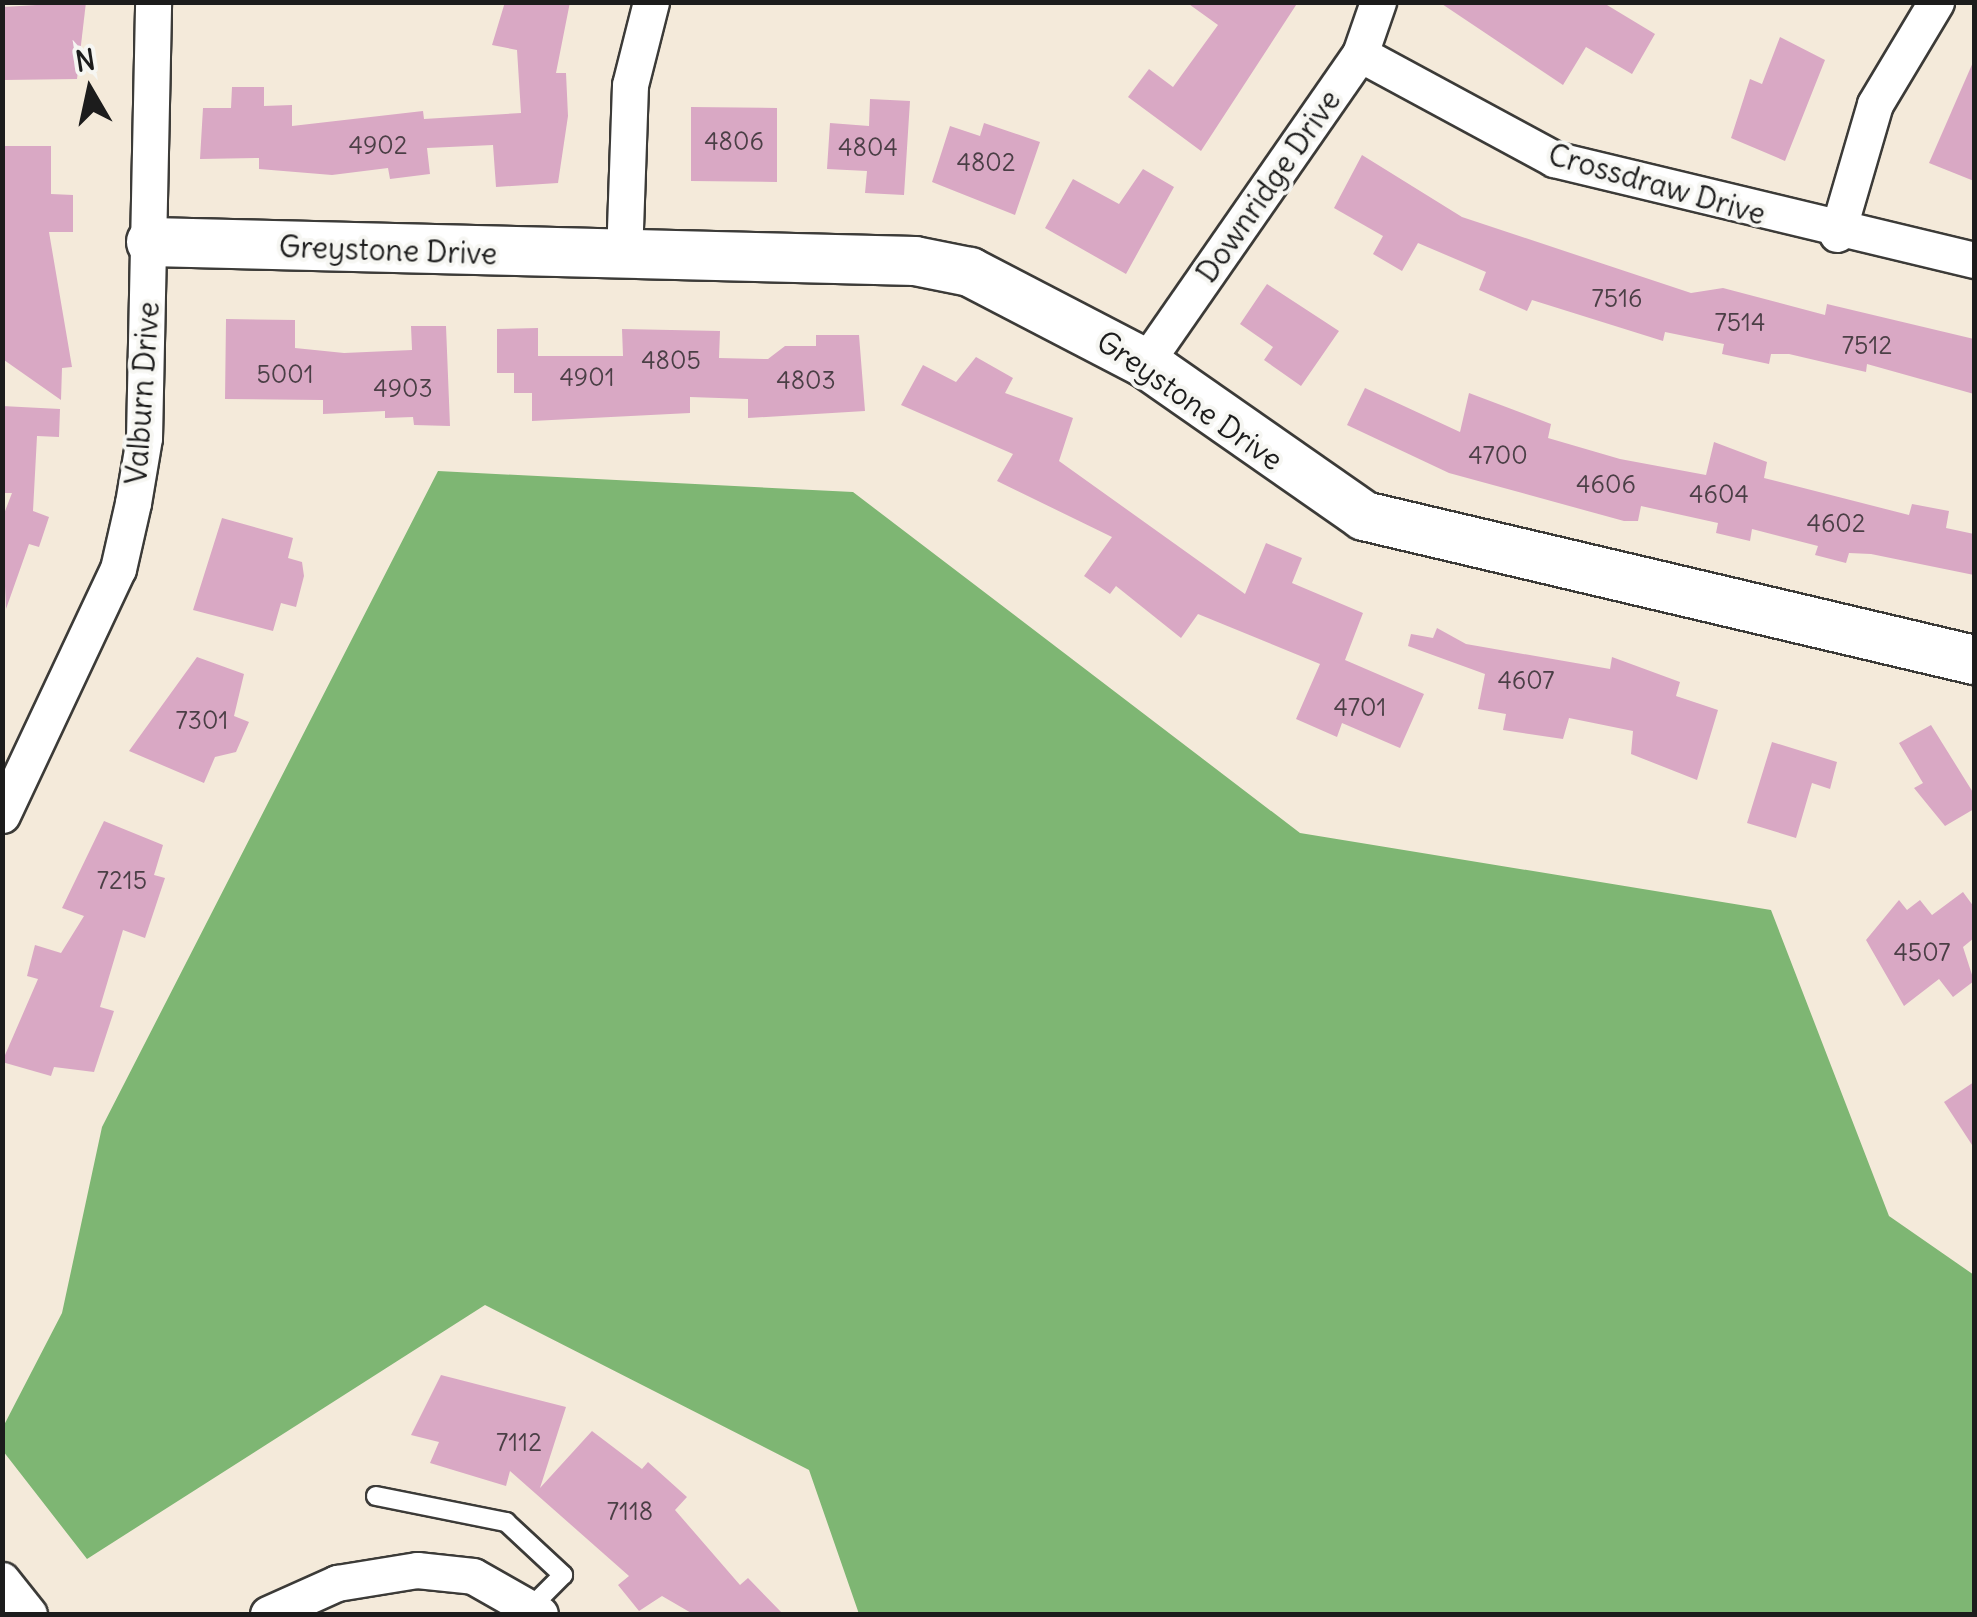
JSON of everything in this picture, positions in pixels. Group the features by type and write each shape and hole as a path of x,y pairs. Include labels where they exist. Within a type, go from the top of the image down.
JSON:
{"street":[{"name":"Valburn Drive","path":"2,815 118,569 144,438 153,2"},
{"path":"624,257 630,85 652,2"},
{"name":"Downridge Drive","path":"1145,362 1360,54 1378,2"},
{"path":"1837,234 1875,104 1936,2"},
{"name":"Crossdraw Drive","path":"1360,54 1554,159 1837,234 1974,260"},
{"name":"Greystone Drive","path":"151,242 915,262 970,272 1145,362 1364,516 1974,660"},
{"path":"268,1614 338,1583 417,1570 473,1576 535,1611"},
{"path":"2,1580 29,1614"}],"lane":[{"path":"376,1496 506,1522 564,1574 535,1611"}],"green space":[{"path":"438,471 853,492 1300,833 1771,910 1889,1216 1974,1275 1974,1614 859,1614 809,1470 485,1305 87,1559 3,1451 3,1427 62,1313 102,1127"}],"building":[{"path":"86,2 77,79 4,80 3,7"},
{"path":"505,2 570,2 556,73 566,73 568,116 558,183 496,187 493,145 427,148 430,174 390,179 388,168 332,175 259,169 259,158 200,159 203,108 231,108 232,87 264,87 264,106 292,105 292,126 423,111 424,119 521,113 517,50 492,45"},
{"path":"1186,2 1298,2 1201,151 1128,97 1149,69 1173,87 1218,25"},
{"path":"1439,2 1602,2 1655,34 1632,74 1586,47 1563,85"},
{"path":"1780,37 1825,60 1785,161 1731,138 1750,79 1762,84"},
{"path":"1974,60 1974,181 1929,163"},
{"path":"870,99 910,101 904,195 865,193 867,171 827,169 830,123 869,126"},
{"path":"691,107 777,108 777,182 691,181"},
{"path":"984,123 1040,142 1015,215 932,182 950,126 980,136"},
{"path":"2,146 51,146 51,194 73,195 73,232 49,232 72,367 62,368 61,400 4,360"},
{"path":"1362,155 1462,217 1691,293 1723,288 1825,315 1827,304 1974,339 1974,394 1867,364 1866,372 1789,354 1771,354 1769,364 1722,354 1724,344 1665,332 1663,341 1532,300 1527,311 1479,290 1486,272 1418,243 1402,271 1373,254 1383,236 1334,208"},
{"path":"1143,169 1174,187 1126,274 1045,228 1073,179 1119,204"},
{"path":"1267,284 1339,331 1301,386 1264,360 1273,347 1240,324"},
{"path":"226,319 295,320 295,348 344,353 412,350 411,326 446,326 450,426 414,425 413,417 385,418 385,411 323,414 323,400 225,399"},
{"path":"538,328 538,356 623,356 622,329 720,331 719,358 768,359 785,346 816,346 816,335 859,335 865,411 748,418 748,399 690,397 690,413 532,421 532,393 514,393 514,373 497,373 497,329"},
{"path":"976,357 1013,378 1005,393 1073,418 1059,461 1245,594 1266,543 1302,558 1292,583 1363,613 1345,660 1424,694 1400,748 1342,723 1337,737 1296,719 1320,664 1198,614 1181,638 1116,586 1110,594 1084,576 1112,537 997,481 1013,454 901,405 923,365 956,382"},
{"path":"1365,388 1460,432 1469,393 1551,424 1548,438 1620,459 1706,475 1714,442 1767,462 1764,478 1909,515 1912,504 1949,511 1946,528 1974,534 1974,575 1871,554 1849,553 1846,563 1815,555 1818,546 1752,529 1750,541 1716,533 1718,523 1641,506 1638,521 1624,521 1449,473 1347,425"},
{"path":"2,406 60,409 59,437 37,436 33,511 49,517 39,547 29,544 6,609 2,519 12,493 2,493"},
{"path":"222,518 293,538 288,558 302,562 304,576 296,607 281,603 273,631 193,610"},
{"path":"1437,628 1466,644 1610,669 1612,657 1680,682 1676,696 1718,710 1697,780 1631,754 1633,731 1569,718 1563,739 1503,730 1506,714 1478,709 1485,674 1408,646 1411,634 1433,638"},
{"path":"197,657 244,674 234,716 249,722 236,752 215,757 204,783 129,751"},
{"path":"1931,725 1974,794 1974,809 1945,826 1914,788 1923,783 1899,743"},
{"path":"1772,742 1837,762 1830,789 1812,783 1796,838 1747,823"},
{"path":"104,821 163,845 154,875 165,878 145,938 123,930 100,1007 114,1011 94,1072 54,1067 51,1076 2,1062 38,979 27,976 35,945 61,953 84,916 62,908"},
{"path":"1963,892 1974,907 1974,938 1963,947 1974,981 1953,997 1939,979 1904,1006 1866,940 1899,900 1907,910 1920,900 1932,915"},
{"path":"1974,1082 1974,1148 1944,1102"},
{"path":"441,1375 566,1407 540,1488 592,1431 642,1469 648,1462 687,1497 675,1510 740,1585 748,1578 783,1614 693,1614 662,1596 639,1611 618,1585 629,1576 510,1471 506,1486 430,1463 439,1442 411,1435"}]}
